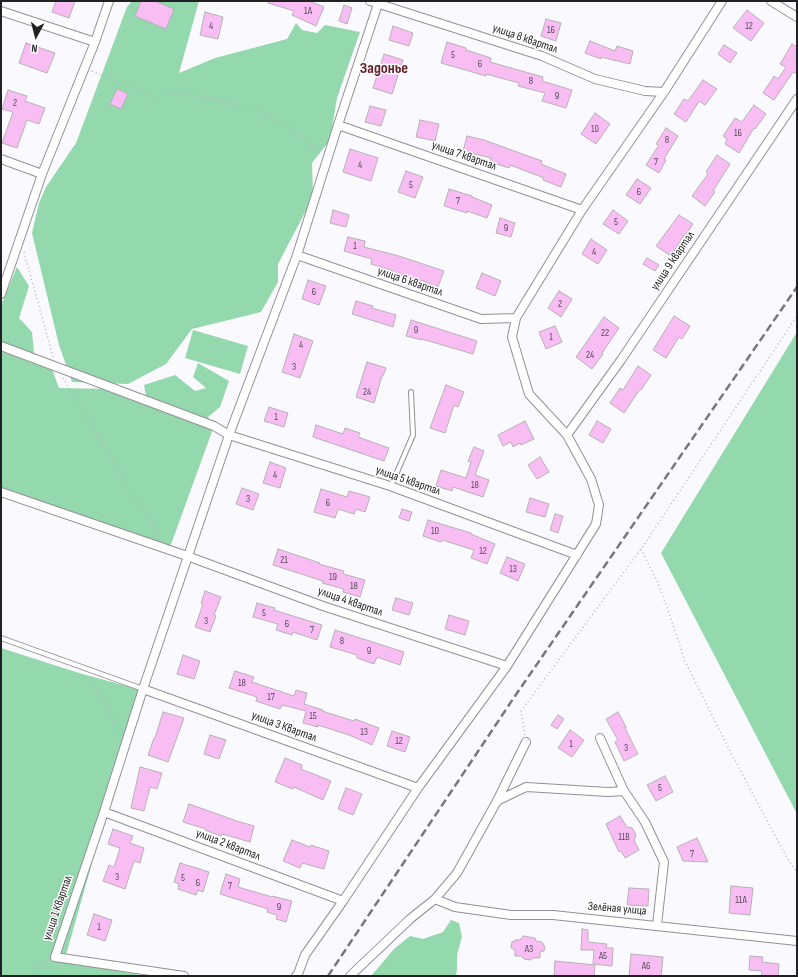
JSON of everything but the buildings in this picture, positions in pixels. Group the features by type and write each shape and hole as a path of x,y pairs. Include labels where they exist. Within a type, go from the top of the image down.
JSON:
{"street":[{"path":"1,294 42,174 95,42 109,1"},
{"path":"298,975 305,954 343,901 418,788 507,666 596,524 599,505 591,479 568,435 529,394 512,337 516,318 582,210 664,92 722,1"},
{"path":"771,1 797,17"},
{"name":"улица 8 квартал","path":"376,2 542,56 595,79 645,91 664,92"},
{"name":"улица 1 Квартал","path":"184,976 55,957 228,435 297,255 376,2"},
{"path":"1,10 95,42"},
{"name":"улица 9 квартал","path":"568,435 622,360 797,99"},
{"name":"улица 7 квартал","path":"338,125 582,210"},
{"path":"1,159 42,174"},
{"name":"улица 6 квартал","path":"297,255 481,319 516,318"},
{"name":"улица 5 квартал","path":"1,346 214,426 228,435 390,486 577,555"},
{"name":"улица 4 квартал","path":"1,492 187,556 323,606 507,666"},
{"name":"улица 3 Квартал","path":"143,689 418,788"},
{"path":"600,738 624,791 645,822 664,862 657,925"},
{"path":"350,976 410,919 435,898 457,873 497,800 526,742"},
{"path":"497,800 526,787 608,792 624,791"},
{"name":"улица 2 квартал","path":"104,812 343,901"},
{"name":"Зелёная улица","path":"435,898 455,907 511,915 553,915 797,941"}],"lane":[{"path":"390,486 413,436 411,392"},
{"path":"1,638 143,689"}],"path":[{"path":"84,68 154,96 175,94 193,95 220,100 259,111 270,116 301,136 327,160"},
{"path":"20,238 56,367 166,549"},
{"path":"526,742 521,711 641,549 797,316"},
{"path":"641,549 660,589 685,661 731,753 787,858 797,872"},
{"path":"86,669 126,743"},
{"path":"30,976 34,970 55,957"}],"green space":[{"path":"132,1 199,1 179,73 215,58 287,39 296,23 302,30 317,33 325,25 360,32 337,98 330,140 312,163 313,197 278,264 278,282 261,312 192,329 166,364 128,384 72,382 59,345 32,233 39,203 46,187 76,143 127,7"},
{"path":"17,267 29,286 19,318 32,332 34,353 52,369 59,388 111,389 146,396 144,385 175,375 195,391 206,388 193,377 198,363 229,381 220,407 208,417 214,426 169,550 1,492 2,303"},
{"path":"193,330 248,346 240,374 185,358"},
{"path":"797,332 797,814 661,553"},
{"path":"1,648 79,673 141,690 64,962 147,976 1,976"},
{"path":"451,920 459,923 462,937 457,955 456,976 371,976 394,949 410,936 423,939 443,932"}],"railway":[{"path":"328,976 515,696 797,287"}],"district":[{"name":"Задонье","path":"384,69"}]}
